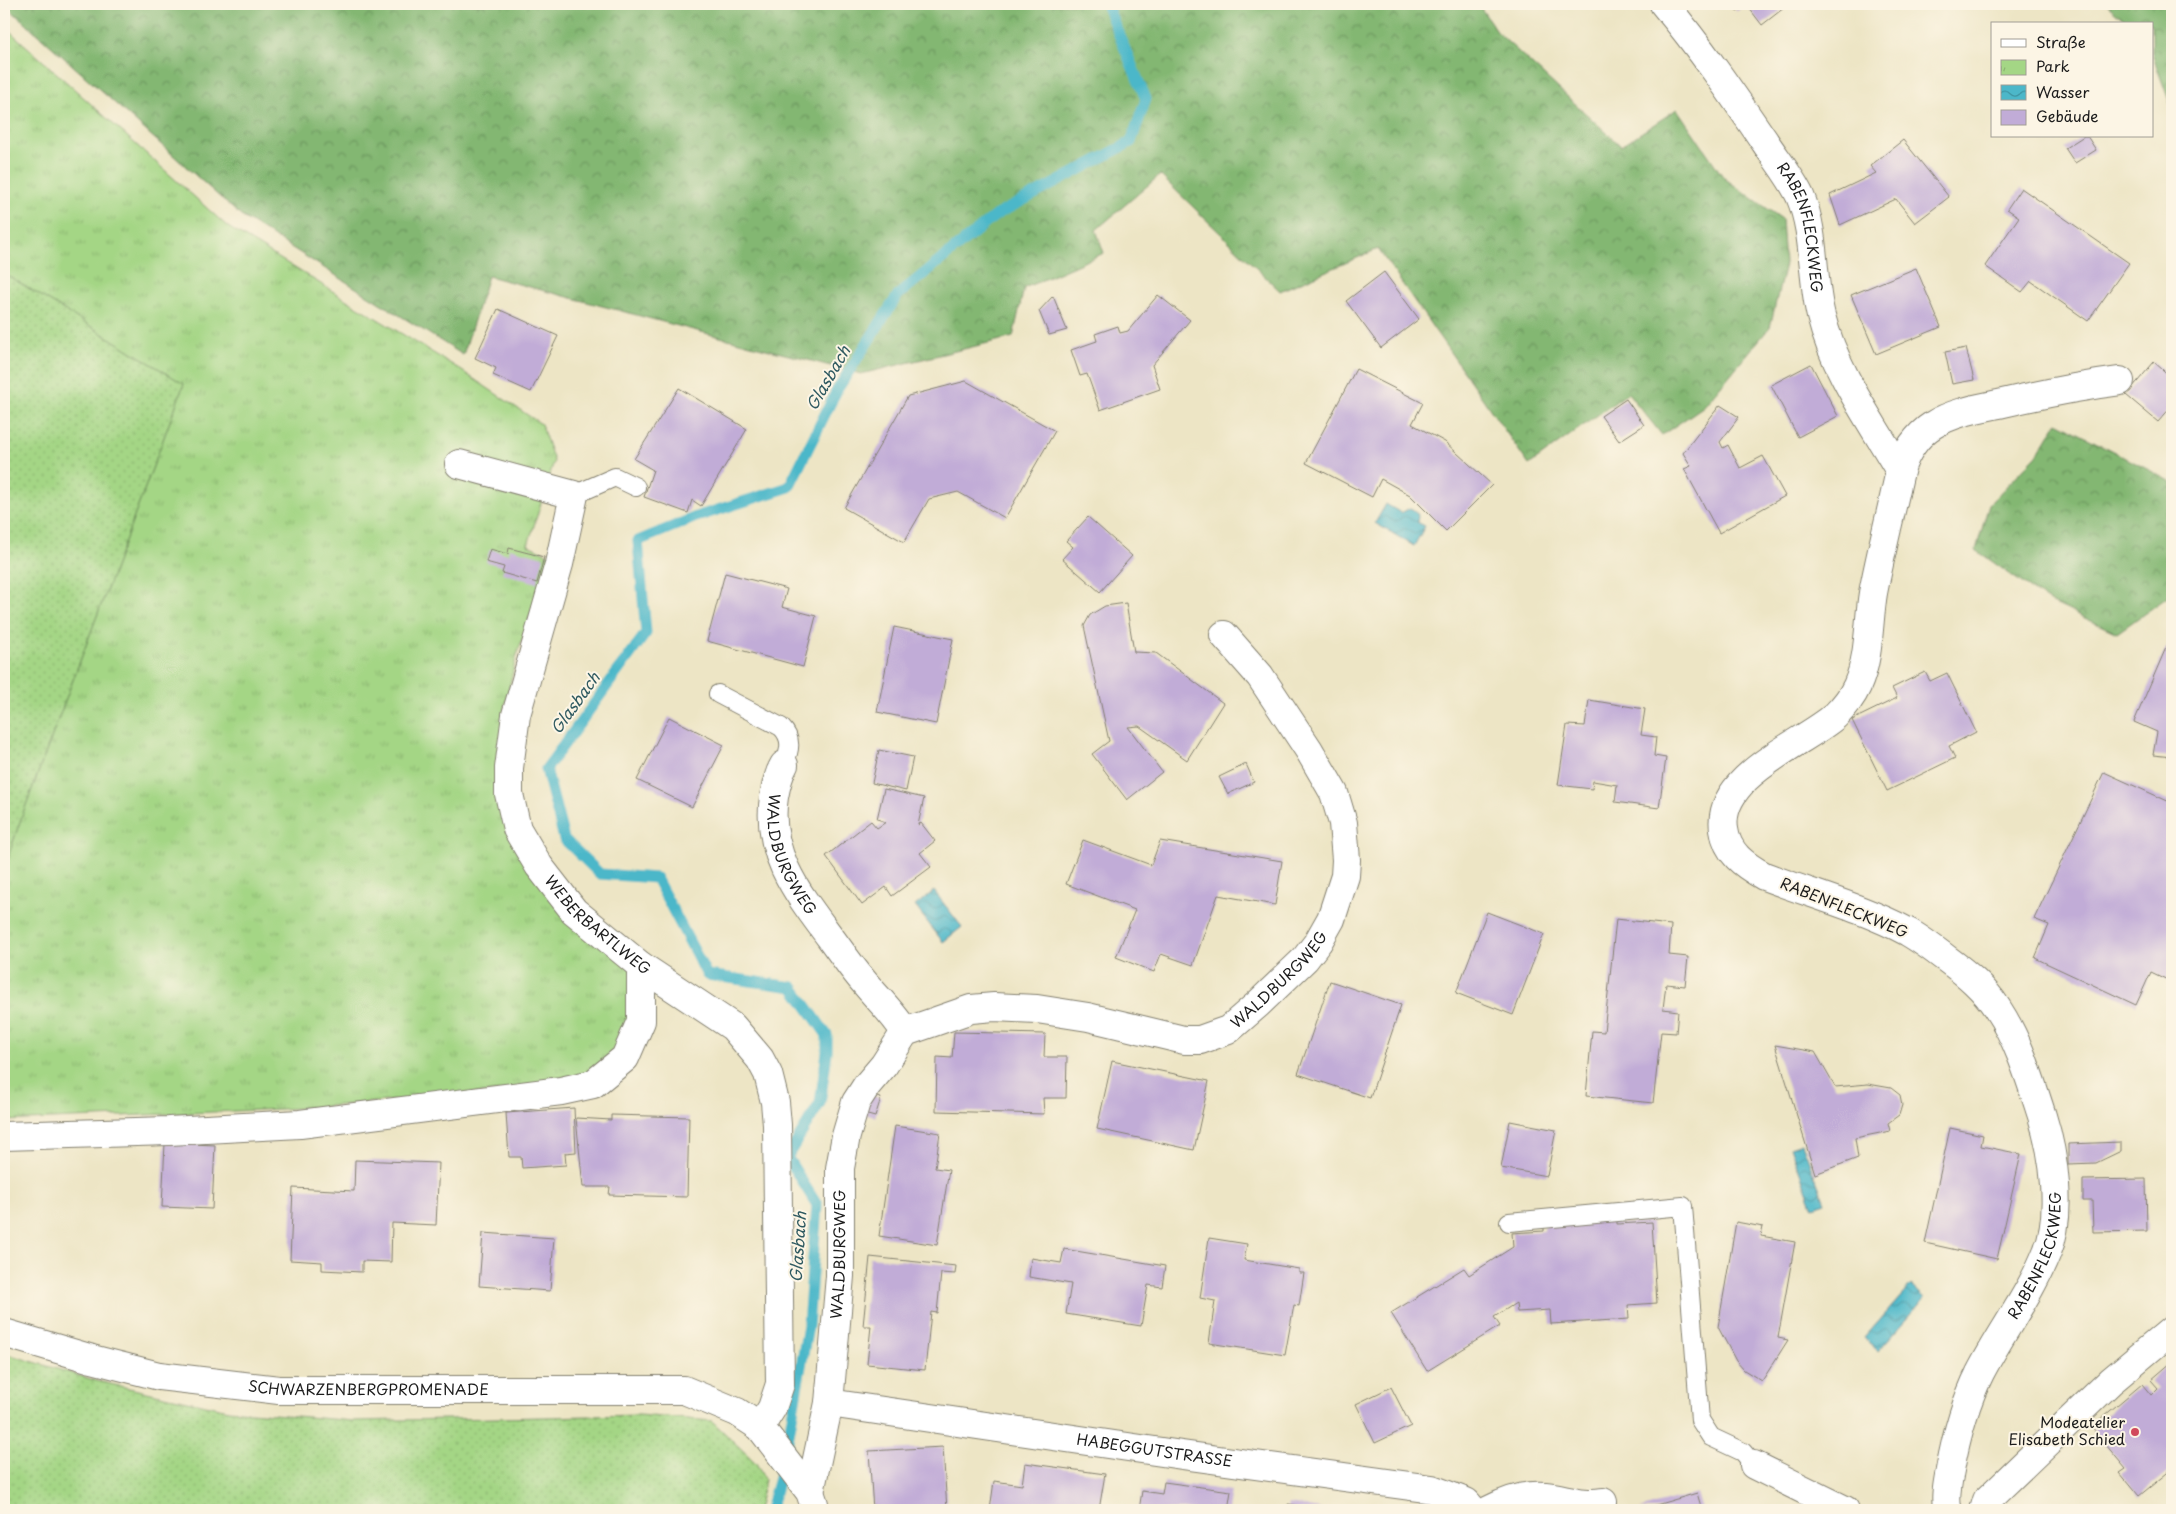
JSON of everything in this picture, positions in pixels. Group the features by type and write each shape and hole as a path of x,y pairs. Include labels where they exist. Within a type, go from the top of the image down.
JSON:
{"street":[{"name":"RABENFLECKWEG","path":"1664,4 1742,108 1799,194 1810,232 1817,295 1825,331 1851,390 1900,471"},
{"name":"RABENFLECKWEG","path":"1948,1510 1952,1458 1970,1398 1980,1374 2034,1280 2048,1251 2055,1221 2054,1182 2047,1131 2024,1062 1997,1008 1976,982 1922,941 1896,926 1772,879 1752,869 1732,852 1725,836 1723,824 1729,802 1744,780 1834,716 1848,702 1858,685 1865,659 1873,594 1900,471 1906,455 1916,441 1932,426 1943,420 1977,408 2120,381"},
{"path":"459,464 574,495"},
{"name":"WEBERBARTLWEG","path":"574,495 559,564 516,714 509,768 510,794 517,829 544,873 574,911 641,966 733,1027 760,1058 768,1074 775,1102 777,1125 780,1384 772,1408 760,1427"},
{"name":"WALDBURGWEG","path":"813,1501 829,1403 840,1276 840,1168 847,1129 856,1102 884,1065 905,1032 970,1009 994,1007 1037,1009 1088,1017 1184,1040 1200,1040 1228,1030 1281,983 1318,942 1332,919 1345,876 1346,842 1343,823 1334,793 1309,750 1260,676 1224,635"},
{"name":"WALDBURGWEG","path":"784,765 777,782 772,810 776,845 783,867 816,918 863,981 905,1032"},
{"path":"4,1136 199,1130 300,1124 561,1091 593,1084 625,1058 641,1021 641,966"},
{"path":"1984,1510 1988,1500 2111,1381 2172,1330"},
{"name":"SCHWARZENBERGPROMENADE","path":"4,1333 159,1376 279,1390 684,1390 737,1412 760,1427"},
{"name":"HABEGGUTSTRASSE","path":"829,1403 1152,1451 1432,1489 1466,1502 1473,1510"},
{"path":"760,1427 813,1501"},
{"path":"1754,1465 1846,1510"},
{"path":"1489,1510 1500,1504 1528,1496 1545,1496 1592,1504 1603,1502"}],"lane":[{"path":"574,495 615,477 636,487"},
{"path":"718,694 781,727 785,731 791,746 784,765"},
{"path":"1509,1222 1683,1206 1700,1420 1711,1437 1743,1452 1754,1465"}],"green space":[{"path":"4,4 1478,4 1498,33 1621,146 1677,109 1724,178 1782,219 1785,264 1770,327 1704,406 1662,435 1628,393 1529,465 1378,249 1280,291 1160,175 1096,230 1104,253 1024,288 1013,337 861,374 488,276 463,355 241,216"},
{"path":"2106,4 2172,4 2172,109 2154,60 2154,22 2127,22"},
{"path":"4,26 228,227 456,367 541,424 554,461 528,545 550,555 516,658 502,718 510,827 634,974 633,1025 609,1068 506,1091 305,1108 4,1121 4,869 22,816 184,384 4,273"},
{"path":"4,273 184,384 22,816 4,869"},
{"path":"2057,422 2172,482 2172,594 2117,633 2046,600 1976,550 1989,504 2037,455"},
{"path":"4,1353 97,1381 228,1410 353,1421 639,1415 712,1421 756,1463 765,1480 758,1510 4,1510"}],"water":[{"path":"1386,504 1401,513 1410,508 1417,514 1417,522 1425,526 1414,546 1375,523"},
{"path":"934,891 962,927 943,942 915,906"},
{"path":"1802,1143 1825,1203 1813,1207 1790,1147"},
{"path":"1911,1285 1925,1298 1878,1351 1864,1338"}],"building":[{"path":"1732,4 1746,4 1737,11"},
{"path":"1746,4 1789,4 1762,25"},
{"path":"2081,138 2088,138 2096,150 2075,163 2065,148"},
{"path":"1903,140 1949,197 1915,223 1896,199 1840,225 1830,195 1876,173 1870,166"},
{"path":"2021,188 2129,263 2088,321 2031,281 2022,292 1985,266 2019,217 2007,209"},
{"path":"1916,268 1941,327 1876,354 1851,295"},
{"path":"1384,272 1419,319 1381,348 1346,301"},
{"path":"1158,295 1190,320 1152,365 1160,389 1100,410 1087,374 1080,376 1071,350 1097,341 1095,334 1118,326 1120,333 1128,331"},
{"path":"1053,296 1067,330 1049,335 1039,311"},
{"path":"498,309 558,336 531,392 493,375 496,368 475,358"},
{"path":"1966,348 1974,380 1952,384 1945,352"},
{"path":"2154,362 2172,378 2172,406 2158,422 2126,395"},
{"path":"1811,364 1838,416 1798,437 1771,385"},
{"path":"1356,369 1423,403 1412,424 1445,442 1492,485 1446,531 1410,495 1381,479 1372,497 1306,463"},
{"path":"966,381 1055,431 1005,518 958,492 929,499 904,542 844,508 908,396"},
{"path":"679,388 747,429 701,506 692,500 688,513 644,497 653,470 634,459"},
{"path":"1626,399 1644,425 1619,441 1601,416"},
{"path":"1720,405 1739,417 1720,442 1723,448 1728,445 1740,468 1763,456 1785,496 1719,533 1684,469 1691,466 1683,453"},
{"path":"1088,517 1132,556 1100,592 1062,559 1073,547 1066,541"},
{"path":"509,548 544,557 537,583 502,573 504,567 486,562 490,549 508,554"},
{"path":"725,573 787,589 782,607 816,616 803,667 707,641"},
{"path":"1126,603 1134,652 1156,653 1223,703 1187,760 1139,726 1128,727 1162,772 1127,800 1092,754 1109,741 1084,626 1090,615 1105,606"},
{"path":"894,627 953,639 936,724 877,712"},
{"path":"2168,643 2172,643 2172,757 2153,755 2157,732 2134,722"},
{"path":"1925,672 1930,681 1947,673 1976,732 1949,746 1955,758 1887,791 1852,720 1897,698 1892,688"},
{"path":"1589,700 1645,709 1641,735 1656,737 1654,756 1666,758 1659,808 1615,802 1617,785 1593,781 1592,789 1558,785 1567,725 1585,726"},
{"path":"669,717 724,745 692,807 637,780"},
{"path":"879,750 913,757 906,791 872,783"},
{"path":"1246,764 1254,782 1228,794 1219,777"},
{"path":"2104,772 2172,803 2172,982 2151,972 2136,1005 2035,958 2049,925 2034,919"},
{"path":"884,789 924,798 918,825 921,823 935,841 920,853 931,867 892,896 886,887 862,905 826,856 871,821 877,828 886,822 877,819"},
{"path":"1083,840 1151,865 1160,841 1282,861 1275,905 1218,895 1193,965 1161,954 1154,972 1116,957 1135,910 1066,884"},
{"path":"1487,912 1544,934 1513,1015 1456,993"},
{"path":"1616,919 1671,925 1669,955 1688,957 1685,986 1666,984 1663,1009 1678,1011 1676,1033 1661,1032 1653,1103 1586,1096 1592,1031 1604,1032"},
{"path":"1330,981 1401,1005 1370,1098 1298,1074"},
{"path":"954,1032 1045,1034 1044,1057 1067,1057 1066,1098 1043,1098 1044,1114 936,1111 937,1057 952,1058"},
{"path":"1775,1045 1815,1052 1835,1087 1868,1084 1891,1088 1900,1095 1902,1105 1899,1115 1888,1123 1890,1131 1855,1138 1858,1158 1815,1174"},
{"path":"1112,1061 1209,1081 1194,1150 1097,1129"},
{"path":"869,1095 881,1098 875,1117 864,1114"},
{"path":"574,1108 576,1152 565,1153 566,1165 522,1168 521,1157 509,1157 506,1113"},
{"path":"611,1115 689,1117 687,1197 609,1195 610,1187 583,1187 576,1118 611,1120"},
{"path":"1510,1121 1556,1130 1547,1176 1501,1168"},
{"path":"895,1126 940,1133 935,1168 949,1170 937,1245 879,1236"},
{"path":"1950,1128 1983,1135 1981,1146 2021,1154 1997,1259 1925,1243"},
{"path":"2121,1142 2121,1151 2096,1163 2068,1164 2068,1144"},
{"path":"165,1143 215,1145 212,1209 162,1207"},
{"path":"355,1160 439,1163 436,1225 392,1223 391,1262 362,1261 362,1272 322,1270 322,1262 290,1260 293,1188 354,1191"},
{"path":"2146,1179 2147,1231 2093,1232 2092,1201 2083,1201 2083,1180"},
{"path":"1617,1218 1617,1224 1652,1222 1657,1303 1628,1305 1629,1319 1551,1324 1550,1310 1517,1312 1516,1303 1494,1317 1500,1326 1427,1371 1391,1313 1464,1268 1469,1275 1513,1247 1512,1233 1544,1231 1544,1223"},
{"path":"1736,1222 1763,1227 1761,1236 1795,1242 1778,1338 1788,1340 1762,1381 1744,1370 1736,1361 1718,1327"},
{"path":"483,1233 554,1238 550,1291 479,1286"},
{"path":"1209,1238 1247,1244 1244,1260 1299,1269 1299,1273 1304,1273 1299,1306 1294,1305 1285,1355 1209,1343 1215,1301 1200,1298"},
{"path":"1064,1249 1165,1266 1162,1287 1148,1285 1141,1326 1066,1314 1071,1284 1029,1277 1031,1258 1061,1263"},
{"path":"870,1257 956,1266 955,1274 941,1273 937,1313 931,1312 925,1370 867,1364 871,1326 863,1326"},
{"path":"2172,1362 2172,1469 2139,1496 2120,1473 2126,1469 2091,1427 2142,1384 2151,1395 2158,1388 2151,1380"},
{"path":"1391,1387 1411,1426 1375,1443 1356,1404"},
{"path":"943,1447 947,1510 873,1510 869,1451"},
{"path":"1025,1463 1105,1474 1099,1510 990,1510 994,1481 1022,1485"},
{"path":"1164,1482 1231,1491 1228,1510 1139,1510 1142,1491 1162,1494"},
{"path":"1697,1493 1702,1510 1639,1510"},
{"path":"1288,1504 1321,1509 1321,1510 1287,1510"}],"waterway":[{"name":"Glasbach","path":"770,1510 785,1457 808,1326 817,1205 787,1157 820,1103 827,1052 827,1035 793,987 707,975 656,878 600,874 564,839 546,769 646,633 638,541 696,517 789,487 837,390 898,295 996,215 1131,142 1146,99 1106,4"}],"place":[{"name":"Modeatelier Elisabeth Schied","path":"2135,1432"}]}
